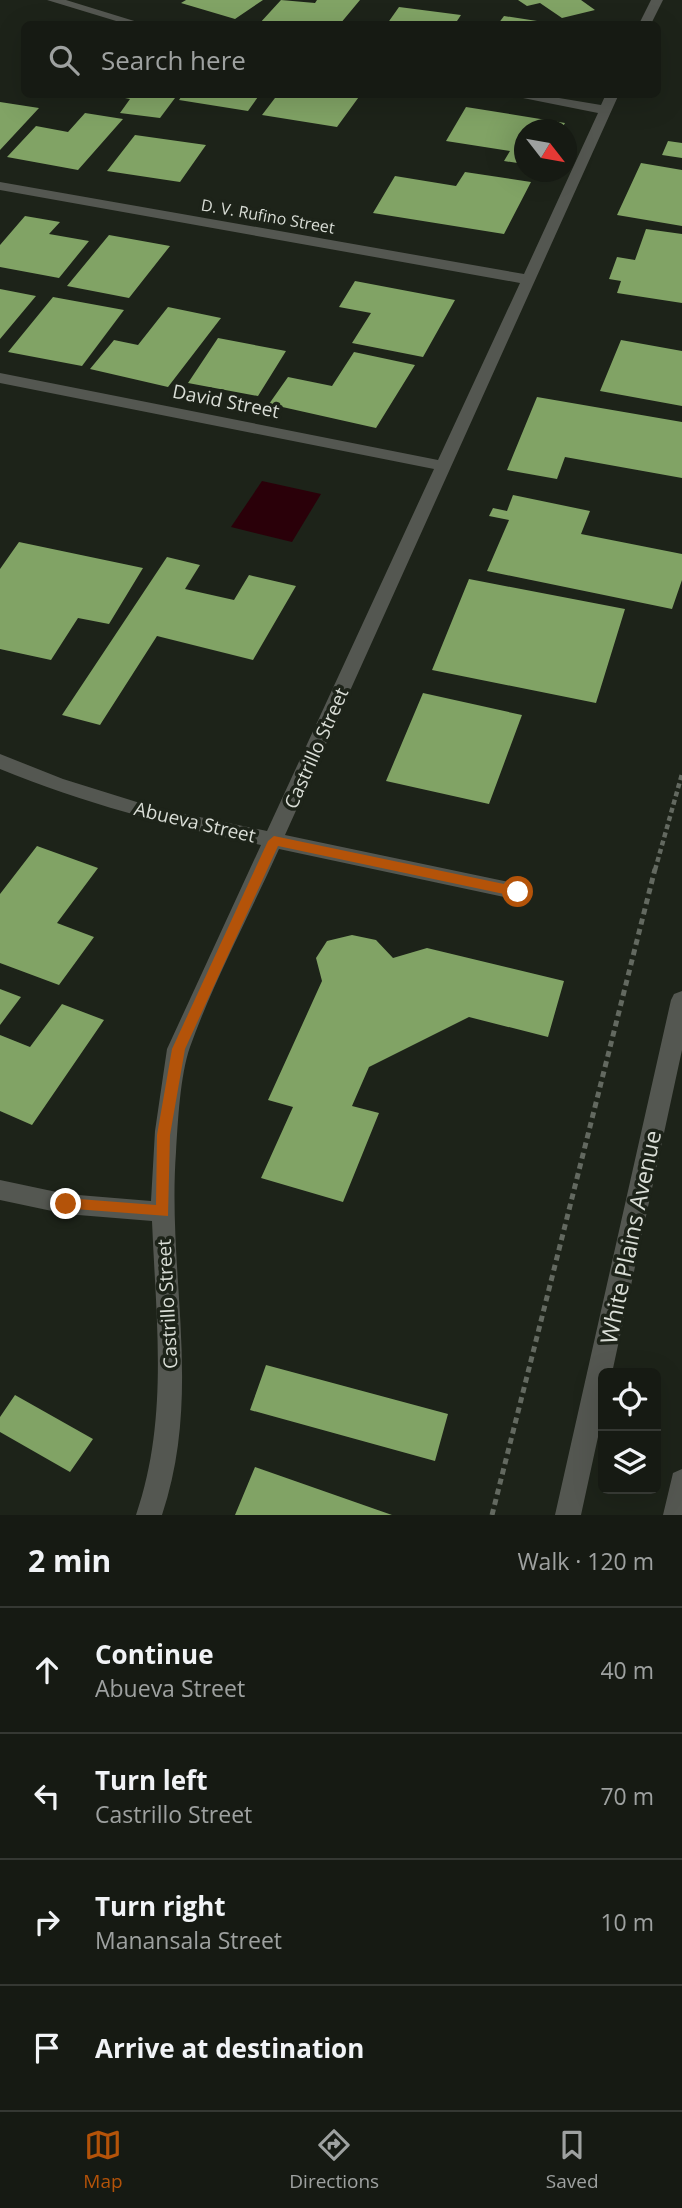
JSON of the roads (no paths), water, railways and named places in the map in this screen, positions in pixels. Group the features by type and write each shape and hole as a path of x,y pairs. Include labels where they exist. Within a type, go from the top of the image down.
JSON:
{"street":[{"path":"53,0 127,21"},
{"path":"646,21 657,0"},
{"path":"560,98 610,102"},
{"name":"Castrillo Street","path":"149,1515 156,1497 171,1408 163,1212 163,1135 178,1049 610,102"},
{"name":"D. V. Rufino Street","path":"0,186 530,280"},
{"name":"David Street","path":"0,378 445,466"},
{"name":"Abueva Street","path":"0,761 56,784 156,816 518,892"},
{"name":"White Plains Avenue","path":"568,1515 682,1000"},
{"path":"0,1190 66,1204 163,1212"},
{"path":"676,1515 682,1482"}]}
